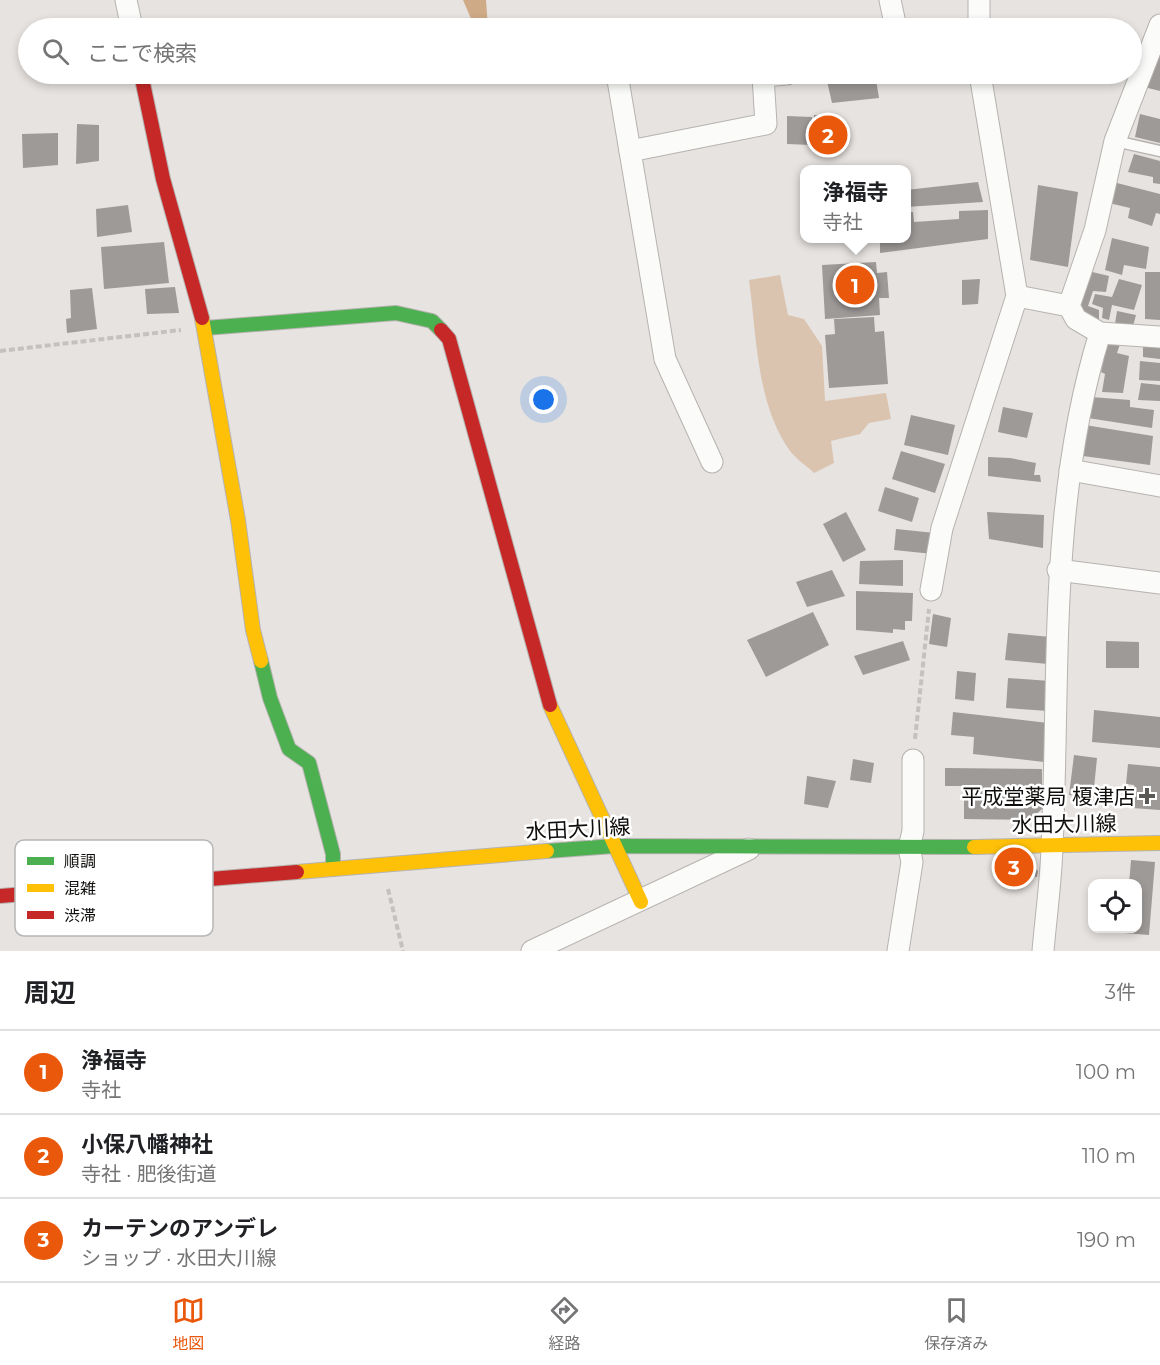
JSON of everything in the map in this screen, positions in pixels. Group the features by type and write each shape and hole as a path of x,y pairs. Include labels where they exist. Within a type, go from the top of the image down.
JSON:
{"street":[{"path":"126,0 130,18"},
{"path":"890,0 894,18"},
{"path":"979,18 980,0"},
{"path":"1142,71 1160,25"},
{"path":"143,84 163,179 205,327 238,520 253,630 270,698 289,749 309,764 333,854 333,869"},
{"path":"619,84 664,358 712,462"},
{"path":"630,151 766,124 764,84"},
{"path":"931,590 942,528 1017,296 983,84"},
{"path":"1137,84 1115,141 1095,230 1070,306 1076,319 1100,333 1160,338"},
{"path":"1017,296 1070,306"},
{"path":"205,327 396,313 432,321 449,339 547,699 640,902"},
{"path":"1043,951 1052,846 1058,570 1070,470 1084,386 1100,333"},
{"path":"1070,470 1160,486"},
{"path":"1058,570 1160,583"},
{"path":"898,951 912,862 909,848 913,831 913,760"},
{"name":"水田大川線","path":"213,879 615,846 750,849 1160,843"},
{"path":"532,951 750,849"},
{"name":"水田大川線","path":"0,897 15,896"}],"lane":[{"path":"1115,141 1160,152"}],"path":[{"path":"0,351 205,327"},
{"path":"913,760 931,590"},
{"path":"385,879 403,951"}],"shaded area":[{"path":"463,0 486,0 487,18 471,18"},
{"path":"780,275 788,315 804,319 822,346 825,401 886,393 891,419 869,423 860,434 831,441 834,463 814,473 792,454 779,432 770,412 760,369 749,280"}],"building":[{"path":"1160,53 1160,91 1144,87"},
{"path":"828,84 877,84 879,98 832,103"},
{"path":"1140,114 1160,119 1160,143 1135,137"},
{"path":"814,115 839,116 839,122 844,122 843,140 838,140 838,148 813,147"},
{"path":"787,116 812,117 811,145 787,144"},
{"path":"77,124 99,125 99,161 76,164"},
{"path":"58,133 58,165 23,168 22,134"},
{"path":"1134,154 1160,161 1160,184 1153,183 1153,177 1128,172"},
{"path":"978,182 983,202 911,207 911,189"},
{"path":"1117,183 1160,194 1160,214 1156,213 1152,226 1128,218 1130,208 1109,203"},
{"path":"1038,185 1078,192 1068,267 1030,260"},
{"path":"128,205 132,232 97,237 96,209"},
{"path":"988,210 988,239 880,253 880,243 911,243 911,212 913,212 914,222 959,219 959,211"},
{"path":"1112,238 1149,247 1146,269 1124,265 1122,275 1105,270"},
{"path":"164,242 169,283 104,289 101,247"},
{"path":"876,262 877,273 887,272 889,298 879,298 880,315 825,319 822,265"},
{"path":"1088,271 1109,276 1106,292 1093,291 1088,306 1099,310 1099,320 1091,318 1075,304"},
{"path":"1145,272 1160,272 1160,320 1145,319"},
{"path":"980,279 978,304 962,305 962,280"},
{"path":"1119,279 1142,285 1134,310 1112,305 1109,320 1102,318 1103,308 1092,304 1095,294 1112,297"},
{"path":"175,287 179,313 147,314 145,289"},
{"path":"92,288 97,329 67,333 66,319 71,318 70,290"},
{"path":"1117,311 1136,315 1133,326 1115,324"},
{"path":"874,317 875,332 884,331 888,384 829,388 825,335 835,334 834,319"},
{"path":"1108,339 1121,341 1117,353 1129,356 1123,393 1102,392 1105,374 1101,372"},
{"path":"1143,343 1160,345 1160,359 1143,357"},
{"path":"1140,361 1160,363 1160,381 1139,380"},
{"path":"1141,383 1160,385 1160,401 1138,400"},
{"path":"1091,397 1130,400 1130,407 1154,410 1152,428 1088,418"},
{"path":"1003,407 1033,413 1027,438 998,432"},
{"path":"911,415 955,425 948,455 904,445"},
{"path":"1085,425 1153,436 1150,465 1083,456"},
{"path":"901,451 945,464 935,493 892,479"},
{"path":"988,457 1036,463 1034,475 1040,475 1041,482 988,476"},
{"path":"885,487 919,498 912,522 878,511"},
{"path":"846,512 866,550 843,562 823,524"},
{"path":"987,512 1044,515 1043,548 989,539"},
{"path":"896,529 935,533 933,554 894,550"},
{"path":"903,560 903,586 859,584 860,561"},
{"path":"832,570 845,596 807,607 796,582"},
{"path":"856,591 913,593 912,621 905,621 905,630 893,629 893,633 856,630"},
{"path":"813,612 829,645 766,677 747,640"},
{"path":"933,614 951,618 947,647 929,644"},
{"path":"1008,633 1051,637 1048,664 1005,660"},
{"path":"903,641 910,660 863,675 854,656"},
{"path":"1106,641 1139,642 1139,668 1106,668"},
{"path":"957,671 976,673 974,701 955,699"},
{"path":"1008,678 1050,681 1048,711 1006,708"},
{"path":"1094,710 1160,717 1160,748 1092,742"},
{"path":"953,712 1048,723 1044,762 973,754 974,737 951,735"},
{"path":"1074,755 1097,758 1093,798 1069,795"},
{"path":"853,759 874,763 871,783 850,780"},
{"name":"平成堂薬局 榎津店","path":"1128,764 1160,767 1160,810 1132,808 1134,785 1126,784"},
{"path":"945,768 1042,769 1042,809 1030,820 964,819 964,786 945,786"},
{"path":"807,776 836,781 828,808 804,804"},
{"path":"1131,860 1155,862 1149,935 1124,933 1142,933 1142,879 1129,879"},
{"path":"994,863 1030,864 1038,871 1037,877 994,872"}],"traffic: fast":[{"path":"205,328 396,313 432,321 441,330"},
{"path":"261,661 270,698 289,749 309,763 333,854 333,869"},
{"path":"547,851 614,846 974,847"}],"traffic: slow":[{"path":"202,318 238,520 253,630 261,661"},
{"path":"550,705 641,902"},
{"path":"974,847 1160,843"},
{"path":"297,872 547,851"}],"traffic: jam":[{"path":"143,84 163,179 202,318"},
{"path":"441,330 449,339 550,705"},
{"path":"213,879 297,872"},
{"path":"0,896 15,895"}],"place":[{"name":"小保八幡神社","path":"828,135"},
{"name":"浄福寺","path":"855,285"},
{"name":"平成堂薬局 榎津店","path":"1147,796"},
{"name":"カーテンのアンデレ","path":"1014,867"}]}
